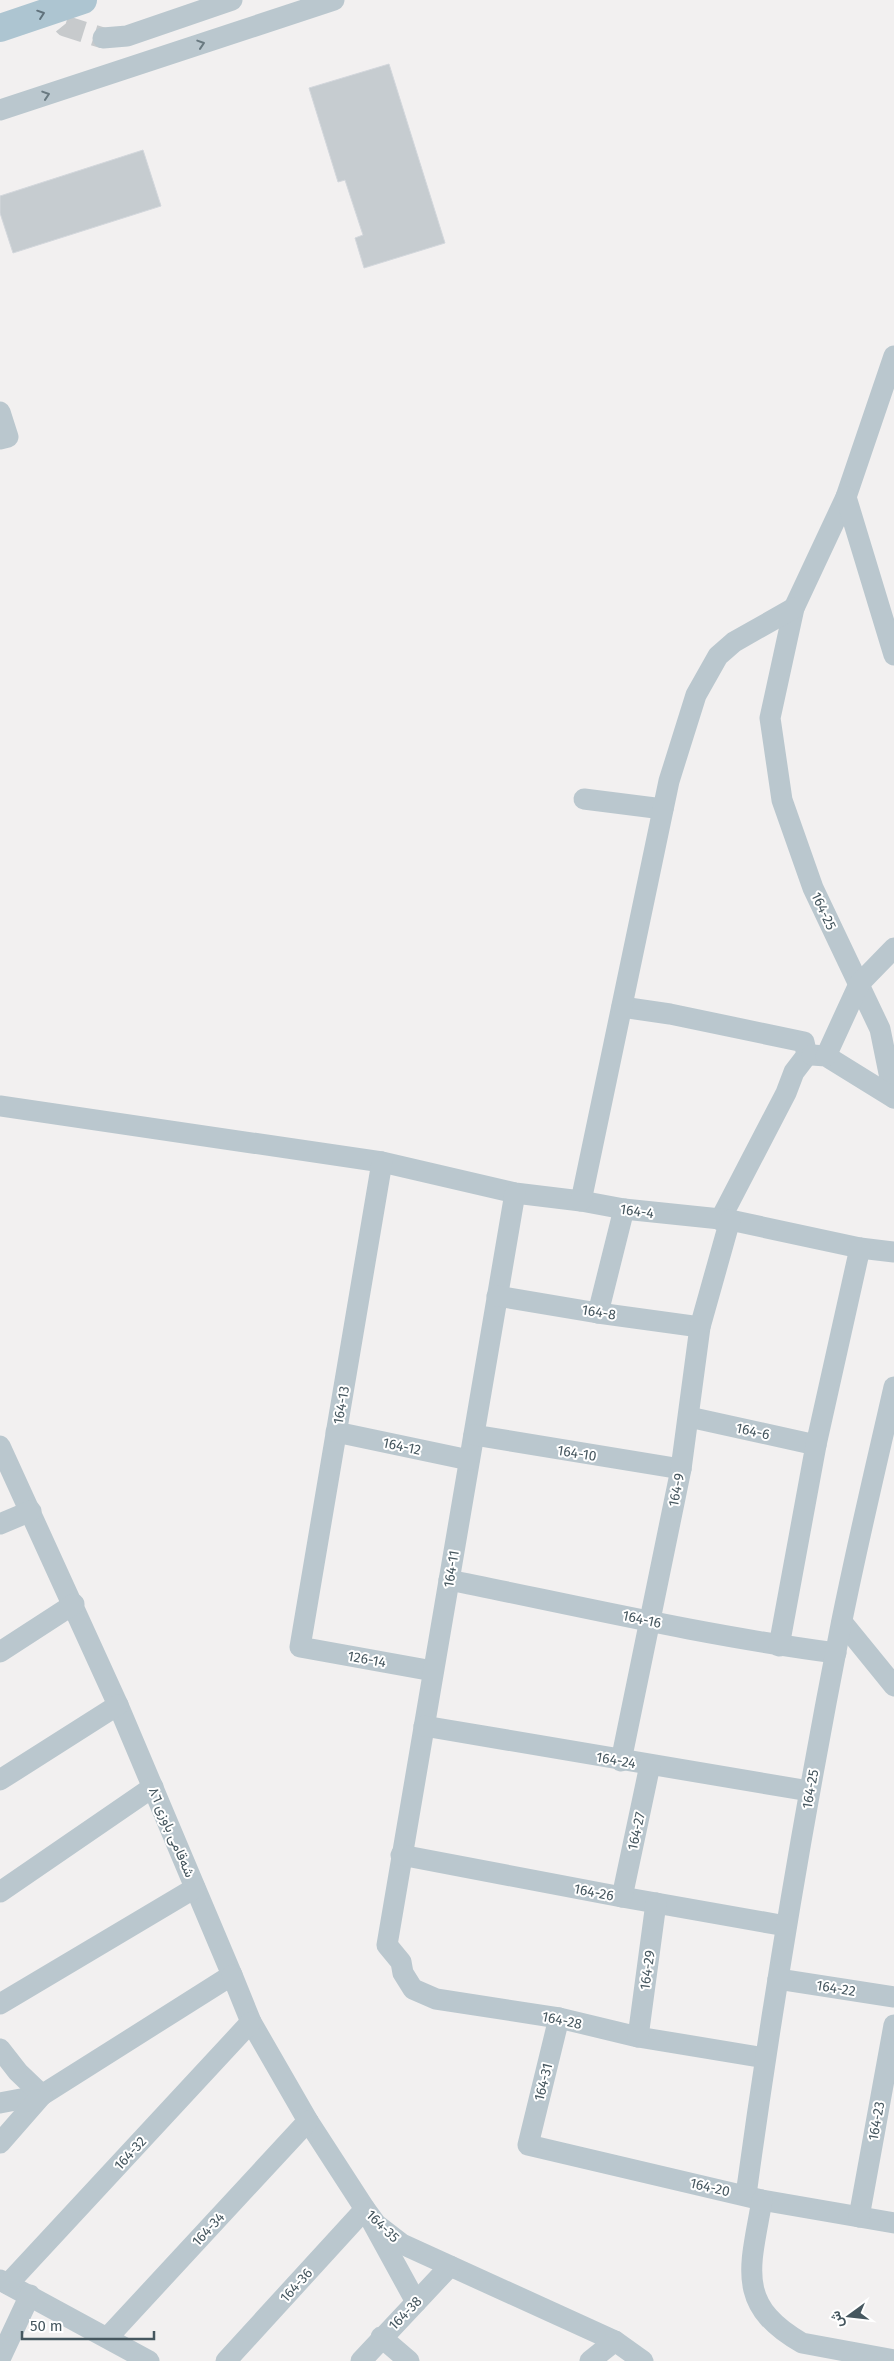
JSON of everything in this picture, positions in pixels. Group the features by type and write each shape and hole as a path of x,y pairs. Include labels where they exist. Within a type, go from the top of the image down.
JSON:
{"main road":[{"path":"0,28 83,0"}],"street":[{"path":"103,38 127,36 232,0"},
{"path":"0,110 334,0"},
{"path":"581,1201 664,810 686,724 706,673 718,656 734,642 794,608 846,498 894,356"},
{"path":"0,412 8,437 0,439"},
{"path":"846,498 894,655"},
{"name":"164-25","path":"794,608 770,718 782,800 813,888 880,1029 894,1098"},
{"path":"584,800 664,810"},
{"name":"164-9","path":"621,1761 681,1469 690,1417 700,1327 725,1220 786,1093 794,1072 816,1056 859,984 894,948"},
{"path":"622,1007 670,1014 804,1042 816,1056 894,1098"},
{"name":"164-4","path":"0,1106 382,1162 515,1193 581,1201 624,1209 725,1220 860,1248 894,1252"},
{"name":"164-13","path":"300,1647 382,1162"},
{"name":"164-11","path":"387,1945 515,1193"},
{"path":"598,1313 624,1209"},
{"path":"779,1646 816,1445 860,1248"},
{"name":"164-8","path":"497,1296 598,1313 700,1327"},
{"name":"164-25","path":"894,1387 842,1622 809,1791 786,1926 765,2058 754,2198 752,2263 752,2285 757,2302 766,2316 777,2327 802,2343 853,2357 894,2360"},
{"name":"164-6","path":"690,1417 816,1445"},
{"name":"164-12","path":"336,1432 469,1460"},
{"name":"164-10","path":"474,1435 681,1469"},
{"name":"شەقامی باوزی ٨٦","path":"0,1446 74,1604 232,1975"},
{"path":"0,1524 31,1511"},
{"name":"164-16","path":"449,1580 779,1646 836,1653"},
{"path":"0,1652 74,1604"},
{"path":"842,1622 894,1686"},
{"name":"126-14","path":"300,1647 433,1671"},
{"path":"0,1780 118,1705"},
{"name":"164-24","path":"424,1726 621,1761 809,1791"},
{"name":"164-27","path":"622,1897 650,1765"},
{"path":"0,1892 153,1787"},
{"name":"164-26","path":"401,1855 786,1926"},
{"path":"0,2004 195,1888"},
{"name":"164-29","path":"638,2037 656,1903"},
{"name":"164-28","path":"387,1945 402,1962 407,1981 413,1989 436,1999 559,2018 638,2037 765,2058"},
{"path":"0,2143 42,2096 232,1975"},
{"name":"164-35","path":"232,1975 251,2022 308,2121 365,2209 387,2234 402,2244 615,2341 642,2361"},
{"name":"164-22","path":"778,1979 894,1997"},
{"name":"164-31","path":"528,2145 559,2018"},
{"name":"164-32","path":"4,2282 251,2022"},
{"name":"164-23","path":"859,2217 889,2079 894,2025"},
{"path":"0,2049 18,2072 42,2096"},
{"path":"0,2103 42,2096"},
{"name":"164-34","path":"108,2337 308,2121"},
{"name":"164-20","path":"528,2145 754,2198 894,2224"},
{"path":"365,2209 416,2302"},
{"name":"164-36","path":"226,2361 365,2209"},
{"name":"164-38","path":"361,2361 381,2337 450,2266"},
{"path":"4,2282 108,2337 140,2359"},
{"path":"0,2359 30,2295"},
{"path":"381,2337 409,2361"},
{"path":"590,2361 615,2341"}],"building":[{"path":"389,64 445,243 364,268 355,238 363,235 345,180 338,182 309,88"},
{"path":"143,150 161,206 13,253 0,213 0,196"}],"tunnel":[{"path":"44,0 65,26 103,38"}]}
